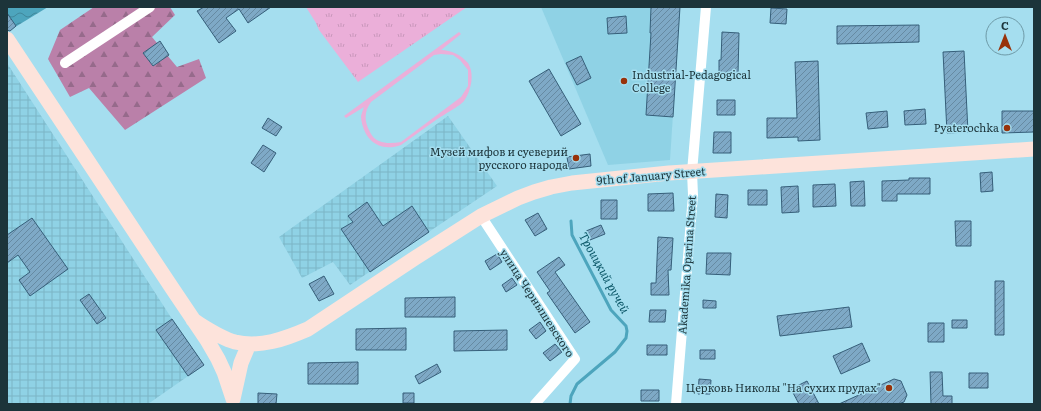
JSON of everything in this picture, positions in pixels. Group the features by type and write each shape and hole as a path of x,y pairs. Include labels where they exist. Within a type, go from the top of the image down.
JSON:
{"main road":[{"path":"8,41 207,340 224,372 233,401"},
{"name":"9th of January Street","path":"193,320 234,342 248,344 267,343 289,337 308,329 481,216 518,198 551,187 572,183 669,173 1034,149"},
{"path":"233,401 241,362 248,344"}],"street":[{"path":"65,63 150,7"},
{"name":"Akademika Oparina Street","path":"676,404 693,195 692,172 706,7"},
{"name":"улица Чернышевского","path":"481,216 575,360 535,404"}],"shaded area":[{"name":"Industrial-Pedagogical College","path":"541,7 680,7 670,160 608,165"},
{"path":"7,63 172,319 204,365 148,404 7,404"},
{"path":"448,116 497,186 350,285 333,262 302,278 279,237"}],"green space":[{"path":"94,7 170,7 175,15 152,37 177,67 199,59 206,78 125,130 89,88 70,97 48,59 60,30"},
{"path":"306,7 467,7 358,82 319,30"},
{"path":"459,32 461,34 441,50 459,55 468,63 470,67 472,77 469,92 464,101 459,105 401,145 391,147 377,145 366,134 361,118 364,107 346,118 344,116","holes":["434,55 453,55 460,60 468,70 468,86 461,97 401,142 384,143 374,138 368,128 366,120 367,109 371,102"]}],"water":[{"path":"7,7 48,7 7,32"}],"building":[{"path":"204,7 271,7 248,23 239,9 226,18 236,31 219,43 197,11"},
{"path":"651,7 680,7 673,117 646,115 651,33"},
{"path":"771,8 787,9 786,24 770,23"},
{"path":"7,13 16,26 10,31 7,30"},
{"path":"626,16 627,33 608,34 607,18"},
{"path":"919,25 919,42 837,44 837,26"},
{"path":"722,32 739,33 738,74 719,74"},
{"path":"160,41 169,55 153,66 143,53"},
{"path":"964,51 968,132 947,133 943,52"},
{"path":"581,56 591,78 577,85 566,63"},
{"path":"818,61 820,140 798,141 798,137 767,138 767,118 797,118 795,62"},
{"path":"549,69 581,124 561,136 529,81"},
{"path":"717,100 735,100 735,115 717,115"},
{"path":"925,109 926,124 905,125 904,111"},
{"path":"887,111 888,127 868,129 866,113"},
{"path":"1002,111 1034,111 1034,132 1002,133"},
{"path":"268,118 282,127 276,136 262,128"},
{"path":"714,132 731,132 731,153 713,153"},
{"path":"263,145 276,153 264,172 251,163"},
{"path":"590,154 591,166 569,169 567,157"},
{"path":"992,172 993,191 981,192 980,173"},
{"path":"909,178 930,178 930,194 897,194 897,201 882,201 882,181 909,180"},
{"path":"864,181 865,206 851,206 850,182"},
{"path":"835,184 836,206 813,207 813,185"},
{"path":"798,186 799,212 782,213 781,187"},
{"path":"748,190 767,190 767,205 748,205"},
{"path":"673,193 674,211 648,211 648,194"},
{"path":"716,194 728,195 727,218 715,217"},
{"path":"601,200 617,200 617,219 601,219"},
{"path":"367,202 383,226 412,206 429,232 370,272 341,229 353,222 348,216"},
{"path":"538,213 547,229 535,236 525,220"},
{"path":"32,218 68,269 30,296 19,280 30,272 18,255 7,263 7,235"},
{"path":"955,221 971,221 971,246 956,246"},
{"path":"601,225 605,234 590,240 586,231"},
{"path":"658,237 673,238 671,270 668,270 669,295 651,295 651,283 656,283"},
{"path":"707,253 731,253 730,275 706,274"},
{"path":"497,254 502,262 490,270 485,261"},
{"path":"559,257 565,265 555,272 590,322 575,333 547,293 550,291 537,272"},
{"path":"324,276 334,294 319,301 309,284"},
{"path":"512,278 517,285 506,292 502,285"},
{"path":"995,281 1004,281 1004,335 995,335"},
{"path":"89,294 106,318 97,324 80,300"},
{"path":"455,297 455,317 405,317 405,298"},
{"path":"703,300 716,301 716,308 703,308"},
{"path":"849,307 852,327 780,336 777,316"},
{"path":"650,310 666,310 665,322 649,322"},
{"path":"172,319 204,365 188,376 156,330"},
{"path":"952,320 967,320 967,328 952,328"},
{"path":"540,322 546,331 536,339 529,330"},
{"path":"928,323 944,323 944,342 928,342"},
{"path":"406,328 406,350 356,350 356,329"},
{"path":"507,330 507,350 454,351 454,331"},
{"path":"862,343 870,361 841,374 833,356"},
{"path":"555,344 562,352 550,361 543,353"},
{"path":"647,345 667,345 667,355 647,355"},
{"path":"700,350 715,350 715,359 700,359"},
{"path":"358,362 358,384 308,384 308,363"},
{"path":"437,364 441,372 419,384 415,376"},
{"path":"930,372 942,372 943,396 952,396 952,404 931,404"},
{"path":"969,373 988,373 988,388 969,388"},
{"path":"699,379 711,380 710,394 698,394"},
{"name":"Церковь Николы \"На сухих прудах\"","path":"894,379 901,381 907,395 904,402 898,404 839,404"},
{"path":"807,381 819,404 799,404 791,389"},
{"path":"641,390 659,390 659,401 641,401"},
{"path":"258,393 277,394 276,404 258,404"},
{"path":"403,393 414,393 414,403 403,403"}],"waterway":[{"name":"Троицкий ручей","path":"570,404 571,396 577,384 615,352 626,338 627,331 626,326 611,310 572,235 571,221"}],"place":[{"name":"Industrial-Pedagogical College","path":"624,81"},
{"name":"Pyaterochka","path":"1007,128"},
{"name":"Музей мифов и суеверий русского народа","path":"576,158"},
{"name":"Церковь Николы \"На сухих прудах\"","path":"889,388"}]}
